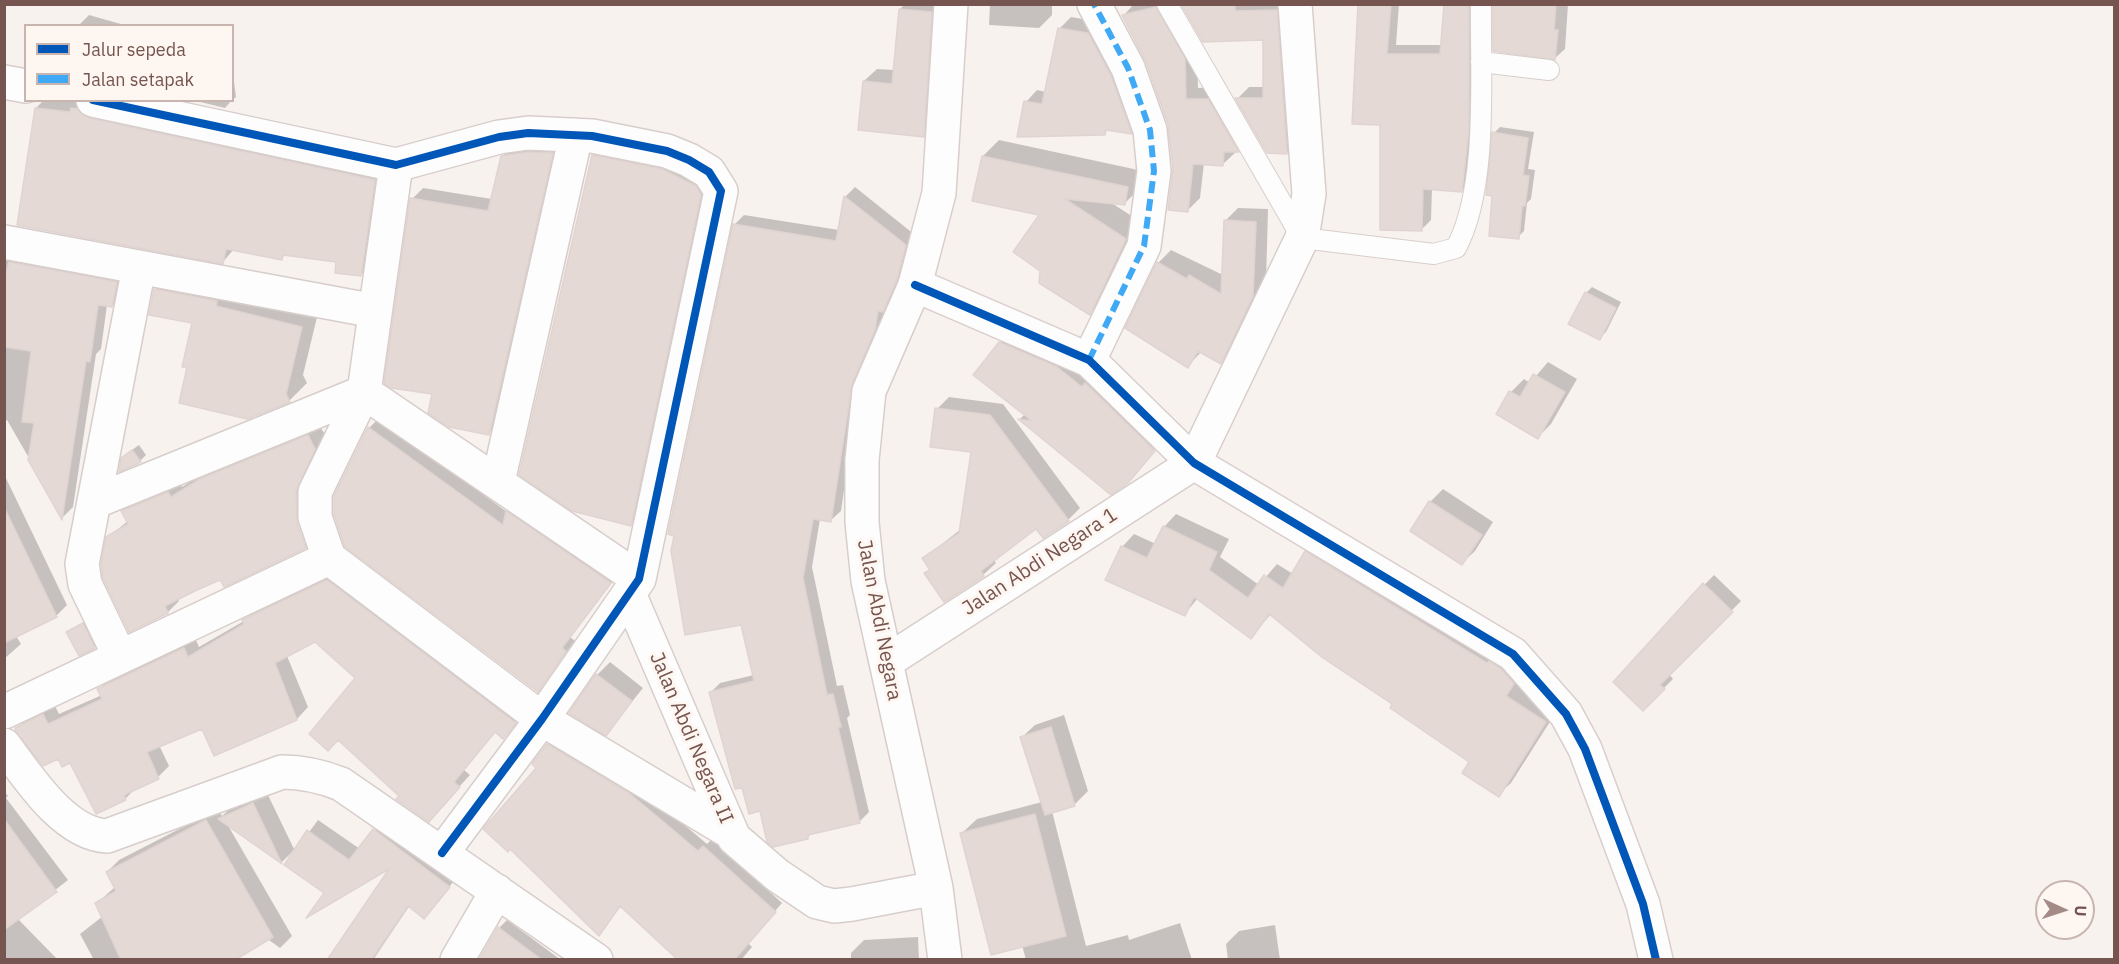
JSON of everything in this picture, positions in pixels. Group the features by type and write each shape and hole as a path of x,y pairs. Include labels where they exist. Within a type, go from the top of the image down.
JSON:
{"street":[{"name":"Jalan Abdi Negara","path":"945,960 936,888 868,581 862,522 862,460 869,391 915,285 939,194 951,4"},
{"path":"1089,360 1144,246 1154,171 1150,130 1128,68 1094,4"},
{"path":"1194,463 1302,238 1309,194 1295,4"},
{"path":"4,81 24,86"},
{"path":"102,102 396,165 499,137 528,133 592,136 667,151 689,160 709,172 721,191 634,587 542,719 442,853"},
{"path":"498,482 576,135"},
{"path":"396,165 364,392 315,492 315,517 329,558 542,719 732,834"},
{"path":"4,242 375,310"},
{"path":"120,657 86,584 82,564 139,267"},
{"path":"915,285 1089,360 1194,463 1513,654 1566,714 1585,749 1643,904 1656,960"},
{"path":"364,392 498,482 634,587"},
{"path":"94,502 364,392"},
{"name":"Jalan Abdi Negara 1","path":"886,662 1194,463"},
{"path":"4,712 329,558"},
{"name":"Jalan Abdi Negara II","path":"634,587 732,834 777,875 817,902 834,906 852,904 936,888"},
{"path":"4,745 44,797 89,833 107,836 282,772 303,772 341,784 596,960"},
{"path":"457,960 497,891"}],"lane":[{"path":"1167,4 1302,238 1434,254 1456,248 1470,211 1478,175 1481,4"},
{"path":"1480,62 1549,70"}],"building":[{"path":"1181,4 1235,4 1235,11 1277,10 1287,154 1267,153 1235,98 1263,98 1263,40 1203,42"},
{"path":"1358,4 1391,4 1387,54 1440,54 1444,4 1469,4 1469,129 1462,192 1423,189 1422,231 1380,230 1380,125 1352,124"},
{"path":"1493,4 1556,4 1554,30 1558,30 1555,60 1493,51"},
{"path":"1156,7 1185,59 1186,99 1208,99 1239,152 1224,152 1223,166 1193,164 1188,212 1168,210 1173,169 1168,124 1146,62 1122,15"},
{"path":"899,9 932,12 924,137 858,130 863,81 892,84"},
{"path":"1058,28 1088,33 1111,76 1132,134 1106,130 1105,135 1017,137 1024,101 1042,104"},
{"path":"35,108 70,112 71,108 77,109 89,118 375,180 361,276 335,273 336,262 283,255 282,260 226,249 223,264 17,225"},
{"path":"1492,132 1528,138 1523,175 1529,176 1525,206 1522,206 1519,239 1489,236 1492,196 1486,195"},
{"path":"529,152 553,153 489,435 449,427 428,413 432,394 391,388 384,383 410,198 488,211 501,156"},
{"path":"592,155 662,169 696,186 701,195 631,526 572,511 519,475"},
{"path":"982,156 1128,187 1125,205 1065,199 1126,239 1090,315 1039,283 1040,271 1013,252 1039,215 972,201"},
{"path":"844,196 906,245 897,279 883,312 878,311 875,330 852,384 831,522 813,519 803,578 827,695 833,694 841,727 838,727 860,823 808,835 808,839 773,847 767,842 760,811 749,814 742,788 735,789 709,692 754,681 741,625 685,635 671,551 674,536 668,534 733,224 836,241"},
{"path":"1224,220 1256,222 1253,296 1221,364 1198,351 1188,368 1125,328 1157,262 1187,279 1189,275 1221,294"},
{"path":"9,262 117,282 112,307 98,305 90,362 86,361 62,520 28,460 34,423 22,422 31,351 4,347 4,281"},
{"path":"154,289 217,301 216,306 302,327 286,394 290,402 247,419 179,403 187,367 182,367 192,323 149,315"},
{"path":"1585,292 1616,308 1600,340 1568,324"},
{"path":"999,342 1057,367 1082,387 1085,383 1155,451 1128,483 1111,495 1018,419 1032,421 973,375"},
{"path":"1533,374 1565,392 1538,439 1496,414 1509,391 1520,397"},
{"path":"935,408 990,415 1069,521 1043,538 1036,529 981,571 984,576 944,602 924,573 930,570 922,558 959,533 971,452 930,447"},
{"path":"368,427 503,525 506,511 611,583 562,648 566,651 538,692 345,547 334,514 334,496"},
{"path":"308,435 315,449 296,492 297,523 306,548 224,587 220,580 197,590 165,606 168,613 129,632 103,578 101,564 106,537 128,524 121,511 168,492 171,497 200,479"},
{"path":"132,450 141,462 119,472 121,458"},
{"path":"1429,501 1482,535 1462,565 1410,531"},
{"path":"4,507 57,617 4,643"},
{"path":"1163,526 1217,552 1209,570 1248,598 1264,575 1283,588 1305,551 1487,663 1489,661 1501,669 1514,684 1506,696 1546,722 1499,797 1462,773 1469,762 1390,708 1392,704 1323,658 1269,614 1251,639 1194,597 1185,616 1105,580 1121,546 1147,558"},
{"path":"327,580 516,723 503,739 495,732 454,782 460,787 429,822 396,799 399,796 338,740 328,751 309,734 355,678 315,642 275,663 297,720 214,756 202,729 147,752 159,779 124,795 126,800 96,814 70,763 62,767 58,759 43,766 16,732 15,728 43,714 48,724 102,699 97,689 184,648 188,657 244,624 242,620"},
{"path":"1703,583 1733,612 1660,685 1665,689 1643,711 1613,682"},
{"path":"83,623 95,648 79,656 66,632"},
{"path":"596,674 632,701 606,736 569,713"},
{"path":"1051,727 1075,806 1045,815 1020,737"},
{"path":"547,744 629,793 698,851 703,846 776,912 734,960 678,960 620,906 599,936 510,849 508,852 483,829 536,768 532,764"},
{"path":"253,803 282,864 218,819"},
{"path":"1035,814 1066,936 991,955 960,833"},
{"path":"4,819 57,892 4,930"},
{"path":"206,820 273,937 235,960 121,960 95,903 116,891 106,872"},
{"path":"373,829 450,887 424,919 408,906 371,960 327,960 389,869 306,918 324,893 284,865 307,830 349,860"},
{"path":"498,927 542,960 479,960"}],"marked path":[{"path":"1089,360 1144,246 1154,171 1150,130 1128,68 1094,4"}],"cycle path":[{"path":"102,102 396,165 499,137 528,133 592,136 667,151 689,160 709,172 721,191 639,579 542,719 442,853"},
{"path":"915,285 1089,360 1194,463 1513,654 1566,714 1585,749 1643,904 1656,960"}]}
